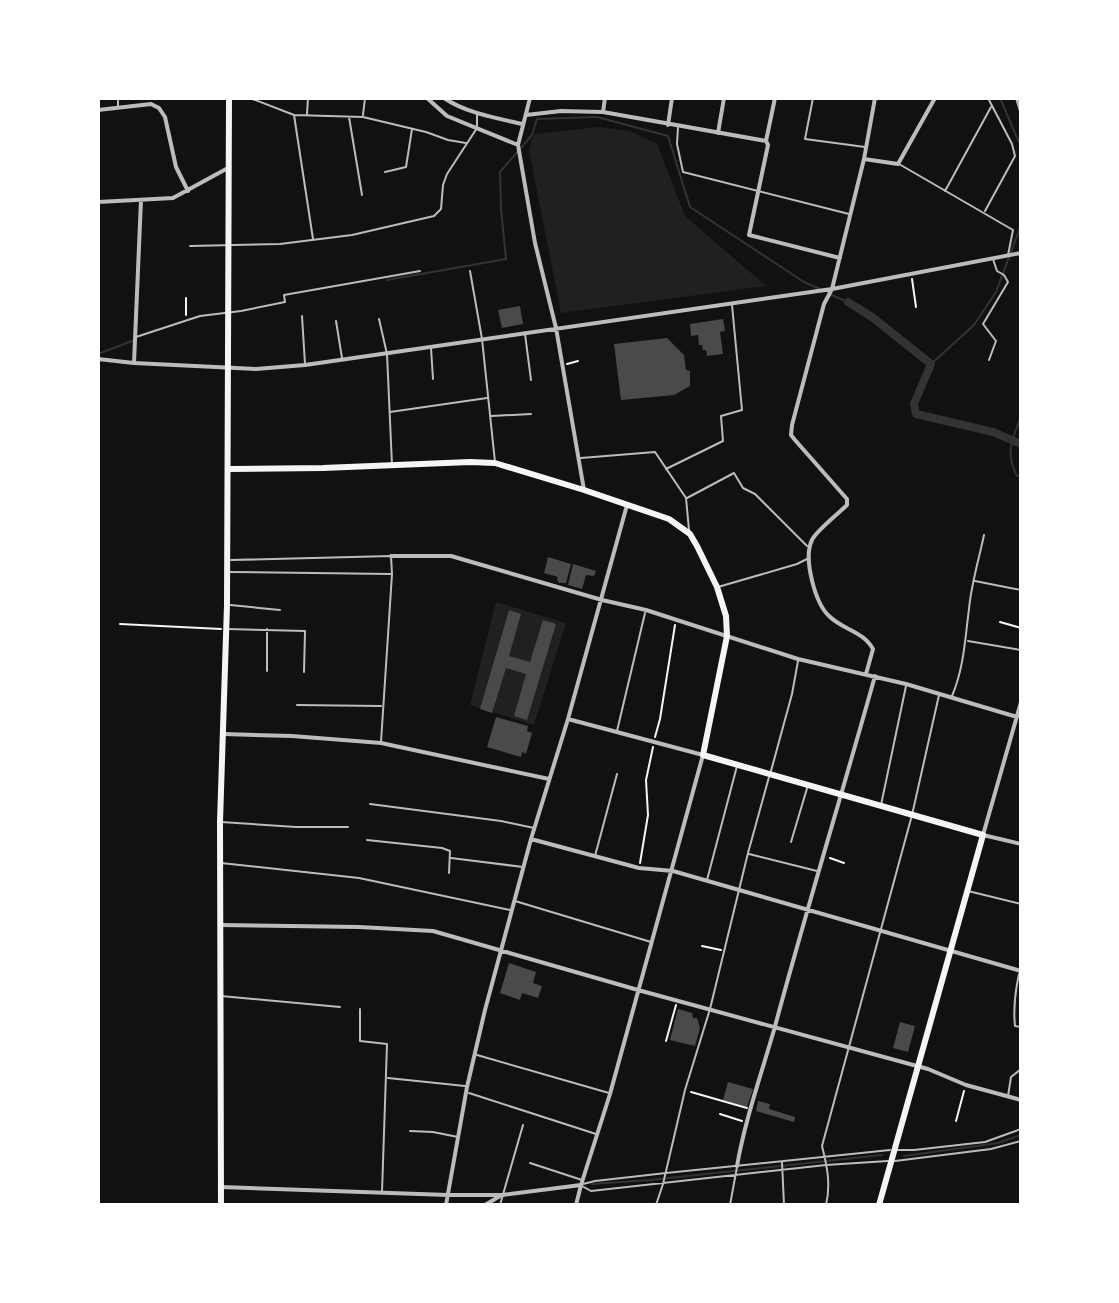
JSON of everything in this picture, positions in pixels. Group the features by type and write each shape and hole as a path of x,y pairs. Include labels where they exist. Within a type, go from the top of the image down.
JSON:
{"main road":[{"path":"221,1205 220,822 227,605 229,98"},
{"path":"228,469 495,463 669,519 690,534 717,587 726,616 727,636 703,755 983,835 879,1205"}],"street":[{"path":"427,98 447,116 518,145"},
{"path":"444,98 477,113 522,124"},
{"path":"530,98 518,145 535,243 556,328 584,490"},
{"path":"603,112 605,98"},
{"path":"668,125 672,98"},
{"path":"718,133 724,98"},
{"path":"775,98 749,235 840,258"},
{"path":"866,674 873,649 858,633 836,622 823,609 808,558 812,538 848,502 791,435 824,304 832,289 840,258 875,98"},
{"path":"864,159 898,164 935,98"},
{"path":"1017,98 1021,111"},
{"path":"98,110 151,104 159,108 165,117 176,167 188,191"},
{"path":"526,115 561,111 603,112 766,141"},
{"path":"98,202 173,198 230,167"},
{"path":"134,363 141,200"},
{"path":"98,359 256,369 305,365 832,289 1021,253"},
{"path":"446,1205 474,1054 531,839 568,719 627,505"},
{"path":"391,556 451,556 646,610 798,659 906,684 1017,717"},
{"path":"737,1166 788,973 875,676"},
{"path":"1021,702 983,835 1021,844"},
{"path":"568,719 703,755 673,871 576,1205"},
{"path":"224,734 381,743 550,780"},
{"path":"531,839 639,868 673,871 1020,971"},
{"path":"220,925 433,931 918,1067 966,1085 1021,1100"},
{"path":"221,1187 502,1195 581,1183"},
{"path":"485,1205 502,1195"}],"lane":[{"path":"118,98 118,108"},
{"path":"153,98 154,105"},
{"path":"250,98 294,115 363,117 467,143"},
{"path":"307,115 308,98"},
{"path":"363,117 365,98"},
{"path":"813,98 805,139 866,148"},
{"path":"985,212 1015,156 988,98"},
{"path":"945,191 991,105"},
{"path":"190,246 314,240 362,233 434,216 441,209 447,174 477,128 477,113"},
{"path":"294,115 314,240"},
{"path":"349,116 362,195"},
{"path":"678,126 677,144 683,172 850,214"},
{"path":"385,172 406,167 412,128"},
{"path":"898,164 1013,230 1008,255"},
{"path":"989,360 996,341 983,324 1008,282 997,271 993,258"},
{"path":"135,338 200,316 285,302 284,295 420,271"},
{"path":"470,271 482,339 495,463"},
{"path":"666,469 723,441 721,416 742,410 732,304"},
{"path":"302,316 305,365"},
{"path":"379,319 387,354 392,466"},
{"path":"336,321 342,360"},
{"path":"525,333 531,380"},
{"path":"431,348 433,379"},
{"path":"390,412 488,398"},
{"path":"490,416 531,414"},
{"path":"580,458 655,452 686,498 690,534"},
{"path":"686,498 734,473 743,488 755,494 809,548"},
{"path":"952,697 960,677 969,607 984,535"},
{"path":"227,559 391,556 381,743"},
{"path":"717,587 808,558"},
{"path":"227,571 392,574"},
{"path":"975,581 1021,590"},
{"path":"227,605 280,610"},
{"path":"617,732 646,610"},
{"path":"226,629 305,631 304,672"},
{"path":"267,629 267,671"},
{"path":"966,640 1021,650"},
{"path":"656,1205 792,694 798,659"},
{"path":"880,806 906,684"},
{"path":"826,1205 829,1191 822,1146 912,815 940,694"},
{"path":"297,705 382,706"},
{"path":"1017,717 1021,722"},
{"path":"707,881 737,765"},
{"path":"594,857 617,774"},
{"path":"791,842 808,784"},
{"path":"370,804 535,828"},
{"path":"220,822 348,827"},
{"path":"367,840 450,851 449,873"},
{"path":"748,853 818,871"},
{"path":"451,858 524,867"},
{"path":"220,863 359,878 512,911"},
{"path":"967,890 1021,904"},
{"path":"515,901 652,943"},
{"path":"1020,971 1014,1013 1015,1026 1021,1027"},
{"path":"220,995 340,1007"},
{"path":"360,1009 360,1041 387,1044 382,1193"},
{"path":"474,1054 610,1094"},
{"path":"1008,1097 1011,1077 1020,1070 1021,1063"},
{"path":"387,1077 467,1089 597,1134"},
{"path":"500,1205 523,1125"},
{"path":"581,1183 782,1160 985,1142 1021,1129"},
{"path":"410,1131 459,1137"},
{"path":"530,1163 581,1183 591,1191 826,1165 891,1161 991,1149 1021,1141"},
{"path":"782,1160 784,1205"},
{"path":"730,1205 737,1166"}],"path":[{"path":"911,273 916,307"},
{"path":"186,298 186,321"},
{"path":"562,365 578,361"},
{"path":"639,868 648,815 646,780 660,719 675,620"},
{"path":"1000,622 1021,628"},
{"path":"120,624 226,629"},
{"path":"823,855 844,863"},
{"path":"702,946 724,950"},
{"path":"666,1041 677,1000"},
{"path":"956,1121 966,1085"},
{"path":"685,1090 752,1109"},
{"path":"720,1114 748,1123"}],"shaded area":[{"path":"598,127 630,131 657,144 685,216 766,286 561,313 529,150 534,134"},
{"path":"496,602 566,623 534,725 470,705"}],"building":[{"path":"520,306 523,324 502,328 498,310"},
{"path":"723,319 725,331 720,332 723,354 707,356 706,350 699,345 698,335 691,336 690,324"},
{"path":"667,338 684,355 686,370 690,371 690,386 674,395 621,400 614,344"},
{"path":"548,557 571,564 566,583 559,583 558,577 544,573"},
{"path":"573,564 596,571 594,576 586,575 582,589 568,585"},
{"path":"509,610 521,614 509,656 530,662 543,620 556,624 527,720 514,716 526,674 506,668 492,713 480,709"},
{"path":"496,717 528,726 527,731 532,733 526,754 522,752 521,757 487,747"},
{"path":"509,963 536,972 533,983 542,986 538,998 522,993 520,1000 500,993"},
{"path":"678,1009 697,1018 700,1028 695,1046 670,1040"},
{"path":"900,1022 915,1026 908,1052 893,1048"},
{"path":"728,1082 753,1089 747,1107 723,1100"},
{"path":"758,1101 770,1104 769,1109 795,1117 794,1122 756,1111"}],"waterway":[{"path":"1000,98 1021,147"},
{"path":"387,280 506,259 500,172 532,135 537,119 597,117 668,136 690,207 804,282 820,289"},
{"path":"931,364 974,325 996,292 1021,225"},
{"path":"829,294 848,302"},
{"path":"848,302 931,364 914,404 916,414 993,432 1021,444"},
{"path":"98,354 132,341"},
{"path":"1021,417 1011,453 1013,468 1017,476 1021,476"},
{"path":"904,1156 998,1143 1021,1135"},
{"path":"592,1184 882,1155"}]}
